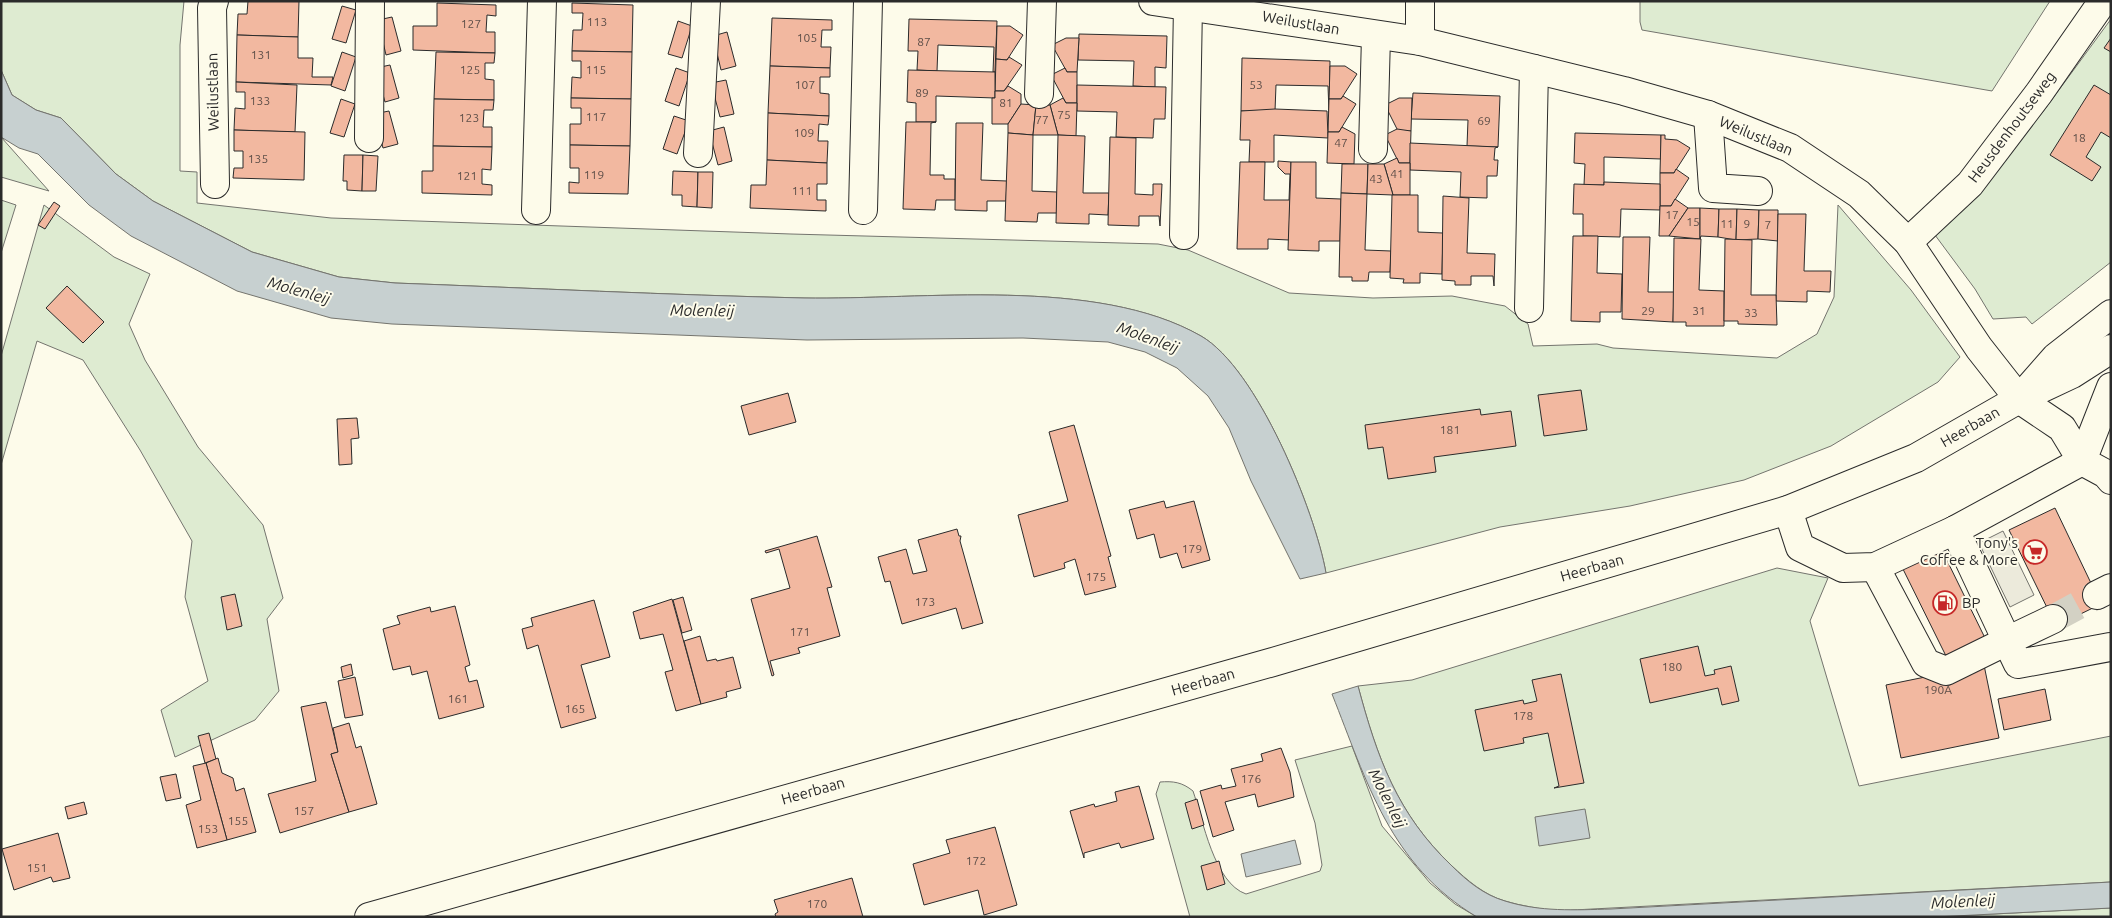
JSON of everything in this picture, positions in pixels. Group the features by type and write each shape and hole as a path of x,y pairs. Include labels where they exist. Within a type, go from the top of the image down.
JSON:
{"street":[{"name":"Weilustlaan","path":"214,1 212,8 215,184"},
{"path":"368,138 370,1"},
{"path":"536,210 542,1"},
{"path":"698,153 706,1"},
{"path":"863,210 868,1"},
{"path":"1039,94 1042,1"},
{"name":"Weilustlaan","path":"1153,1 1376,36 1420,41 1708,115 1790,148 1859,194 1908,242 1979,348 2019,399 2062,428 2082,461"},
{"path":"1420,1 1420,41"},
{"name":"Heusdenhoutseweg","path":"1908,242 1970,184 2040,93 2102,1"},
{"path":"1184,235 1188,5"},
{"path":"1373,149 1376,36"},
{"path":"1529,308 1534,69"},
{"path":"1708,115 1712,188 1758,191"},
{"name":"Heerbaan","path":"2019,399 2056,357 2111,314"},
{"name":"Heerbaan","path":"369,917 1273,662 1788,510 1916,458 2019,399 2072,374 2111,348"},
{"path":"1788,510 1800,547 1843,568 1875,567 1955,530 2082,461 2111,387"},
{"path":"2082,461 2106,474 2111,480"},
{"path":"1955,530 2018,664 2110,647"},
{"path":"1875,567 1926,663 1946,671 2053,619"}],"green space":[{"path":"1,1 184,1 180,45 180,171 197,172 197,203 331,218 791,234 1158,244 1188,250 1289,293 1373,298 1452,296 1505,306 1528,324 1533,346 1597,344 1613,348 1777,358 1817,334 1834,297 1838,205 1911,290 1960,357 1938,382 1831,446 1744,480 1630,506 1500,527 1326,573 1310,514 1296,479 1280,443 1243,378 1222,353 1201,336 1158,317 1111,305 1060,298 1007,295 851,298 753,297 395,283 339,277 252,252 153,201 116,174 61,118 36,110 12,95 1,70"},
{"path":"1640,1 2050,1 1992,91 1642,30"},
{"path":"2111,19 2111,262 2032,324 2026,317 1993,319 1975,289 1935,235 2042,113"},
{"path":"1,137 49,191 1,177"},
{"path":"1,200 16,205 1,253"},
{"path":"44,205 114,257 150,274 129,324 145,360 198,447 263,525 283,598 267,619 279,691 255,720 175,757 161,710 208,681 185,597 192,541 140,450 83,360 37,341 1,465 1,356"},
{"path":"1777,568 1828,578 1810,621 1859,786 2111,736 2111,882 1554,911 1511,903 1483,891 1452,866 1417,826 1391,783 1373,737 1358,686 1412,680"},
{"path":"1352,746 1382,826 1430,883 1455,904 1477,917 1190,917 1156,794 1160,782 1177,783 1193,791 1211,849 1218,864 1235,888 1246,894 1320,871 1322,865 1315,823 1295,760"},
{"path":"2111,908 2111,917 1935,917 1955,916"}],"shaded area":[{"path":"2003,531 2034,595 2010,607 1979,543"}],"water":[{"name":"Molenleij","path":"1,70 12,95 36,110 61,118 116,174 153,201 252,252 339,277 395,283 753,297 851,298 1008,295 1061,298 1111,305 1159,317 1201,336 1222,353 1243,378 1280,443 1296,479 1310,514 1326,573 1300,579 1251,481 1229,428 1208,396 1177,368 1145,352 1108,342 1023,338 807,340 392,324 331,318 237,291 131,236 89,205 38,154 19,148 1,137"},
{"name":"Molenleij","path":"1358,686 1382,760 1403,805 1417,826 1452,866 1476,887 1497,898 1518,905 1544,909 1611,909 2111,882 2111,908 1935,917 1477,917 1447,896 1423,873 1402,847 1370,790 1332,694"},
{"path":"1585,809 1590,838 1539,846 1535,817"},
{"path":"1295,840 1301,864 1246,877 1241,854"}],"building":[{"path":"248,1 299,1 298,37 237,35 238,14 247,14"},
{"path":"437,3 496,5 496,16 487,15 486,32 495,32 495,53 413,50 413,26 437,26"},
{"path":"572,3 633,5 632,52 572,51 573,30 582,30 583,13 572,13"},
{"path":"342,6 356,10 346,43 332,39"},
{"path":"392,17 401,51 386,55 378,20"},
{"path":"772,18 832,20 832,30 822,30 821,47 831,47 830,68 770,66"},
{"path":"909,19 997,21 995,72 993,72 994,47 938,45 937,71 917,70 918,51 908,51"},
{"path":"678,21 692,26 682,58 668,54"},
{"path":"997,26 1010,26 1023,35 1007,60 996,59"},
{"path":"727,32 736,66 721,70 713,36"},
{"path":"1079,34 1167,36 1166,68 1155,67 1155,87 1133,86 1134,61 1078,60"},
{"path":"237,35 298,37 298,58 313,58 312,77 333,77 331,85 236,82"},
{"path":"1066,38 1079,38 1077,72 1067,72 1052,45"},
{"path":"2111,38 2111,52 2104,48"},
{"path":"572,51 632,52 631,99 571,98 572,77 581,78 581,61 572,61"},
{"path":"342,52 356,57 345,91 331,86"},
{"path":"436,52 495,53 494,63 485,63 485,79 494,80 494,100 434,99"},
{"path":"1009,57 1022,65 1004,91 995,91 996,59 1007,60"},
{"path":"1242,58 1330,61 1329,113 1328,86 1276,85 1275,111 1241,111"},
{"path":"390,65 399,98 385,102 376,68"},
{"path":"770,66 830,68 830,77 820,77 820,93 829,94 829,116 768,113"},
{"path":"1330,66 1345,66 1357,74 1341,99 1329,99"},
{"path":"676,68 690,73 679,106 665,101"},
{"path":"1065,68 1067,72 1077,72 1077,103 1066,103 1051,75"},
{"path":"908,70 995,72 995,98 936,96 936,122 916,122 916,103 907,102"},
{"path":"726,80 734,114 720,117 711,83"},
{"path":"236,82 297,85 295,132 234,130 235,108 245,109 245,92 236,92"},
{"path":"1077,85 1166,87 1165,119 1154,119 1153,138 1116,137 1117,112 1077,111"},
{"path":"2094,85 2111,95 2111,138 2101,132 2086,157 2101,167 2092,181 2050,155"},
{"path":"1008,86 1021,94 1021,104 1008,124 992,124 992,98 995,98 995,91 1004,91"},
{"path":"1413,93 1500,96 1498,147 1467,146 1468,120 1411,119"},
{"path":"1343,96 1356,104 1339,132 1328,132 1329,99 1341,99"},
{"path":"571,98 631,99 630,146 570,145 570,124 581,124 581,108 571,108"},
{"path":"1063,98 1066,103 1077,103 1076,136 1058,135 1050,105"},
{"path":"1399,98 1412,98 1411,131 1398,131 1385,105"},
{"path":"341,99 355,104 344,137 330,133"},
{"path":"434,99 494,100 493,110 484,110 483,127 492,127 492,147 433,146"},
{"path":"1021,104 1036,105 1033,135 1008,133 1008,124"},
{"path":"1036,105 1050,105 1058,135 1033,135"},
{"path":"1275,109 1327,111 1328,138 1274,135 1274,162 1249,162 1250,140 1240,140 1241,111"},
{"path":"389,111 398,144 383,148 374,114"},
{"path":"768,113 829,116 828,125 819,124 818,141 828,141 827,163 767,160"},
{"path":"674,116 689,121 677,154 663,149"},
{"path":"906,122 936,122 931,123 930,175 944,175 944,179 955,179 955,200 936,200 935,210 903,209"},
{"path":"956,123 983,123 981,180 1007,181 1006,201 987,201 987,211 955,210"},
{"path":"724,127 732,161 718,165 709,131"},
{"path":"1342,127 1355,134 1354,164 1327,163 1328,132 1339,132"},
{"path":"1397,129 1411,131 1410,163 1399,163 1385,135"},
{"path":"234,130 305,132 304,180 233,178 234,168 243,168 243,151 234,151"},
{"path":"1008,133 1033,135 1032,191 1057,192 1057,213 1038,213 1037,222 1005,221"},
{"path":"1575,133 1661,135 1661,159 1604,157 1604,185 1584,185 1585,164 1574,163"},
{"path":"1058,135 1085,136 1083,193 1109,193 1108,215 1089,214 1089,224 1056,223"},
{"path":"1661,135 1665,135 1665,139 1677,140 1690,148 1674,173 1660,173"},
{"path":"1110,137 1136,138 1135,194 1153,195 1153,184 1162,184 1160,226 1159,216 1139,216 1139,226 1108,225"},
{"path":"1410,143 1498,147 1495,148 1494,160 1498,160 1497,176 1487,176 1487,198 1460,197 1461,172 1410,170"},
{"path":"570,145 630,146 628,194 569,193 569,182 579,183 579,168 570,168"},
{"path":"433,146 492,147 491,170 482,169 482,184 492,185 492,195 422,193 422,171 433,171"},
{"path":"344,155 363,155 362,191 347,190 347,181 343,181"},
{"path":"363,155 378,156 376,191 362,191"},
{"path":"1397,158 1399,163 1410,163 1410,195 1393,195 1384,164"},
{"path":"767,160 827,163 827,184 817,184 817,200 826,200 826,211 750,208 751,185 766,185"},
{"path":"1278,161 1291,162 1289,240 1268,239 1268,249 1237,249 1240,162 1265,162 1264,200 1289,200 1290,174 1285,174 1278,167"},
{"path":"1291,162 1316,162 1316,198 1341,199 1340,241 1319,241 1319,251 1288,250"},
{"path":"1342,164 1368,164 1367,194 1341,193"},
{"path":"1368,164 1384,164 1393,195 1367,194"},
{"path":"1676,169 1689,178 1671,206 1660,206 1660,173 1674,173"},
{"path":"673,171 698,172 697,207 682,206 682,195 672,195"},
{"path":"698,172 713,172 712,208 697,207"},
{"path":"1604,182 1660,184 1660,210 1621,209 1620,237 1583,236 1583,214 1573,214 1574,184 1604,185"},
{"path":"1341,193 1367,194 1365,250 1391,251 1390,272 1369,272 1368,281 1352,281 1352,277 1339,277"},
{"path":"1392,195 1418,195 1418,232 1443,233 1442,274 1420,273 1420,283 1403,283 1404,279 1390,278"},
{"path":"1443,196 1469,198 1467,253 1495,254 1494,286 1493,276 1471,276 1471,285 1455,285 1455,281 1442,280"},
{"path":"1675,199 1688,208 1669,236 1659,236 1660,206 1671,206"},
{"path":"54,202 60,206 45,229 38,225"},
{"path":"1688,208 1700,208 1700,239 1669,236"},
{"path":"1700,208 1719,209 1718,237 1701,236 1700,239"},
{"path":"1719,209 1737,209 1736,240 1718,237"},
{"path":"1737,209 1759,210 1758,239 1736,240"},
{"path":"1759,210 1778,210 1778,241 1758,239"},
{"path":"1778,214 1806,214 1804,271 1831,271 1830,292 1807,291 1807,302 1776,301"},
{"path":"1573,236 1598,236 1597,273 1622,274 1621,312 1600,312 1600,322 1571,321"},
{"path":"1623,237 1650,237 1648,292 1674,292 1673,322 1622,319"},
{"path":"1674,238 1701,239 1699,290 1724,291 1724,326 1686,326 1686,322 1673,322"},
{"path":"1725,239 1752,240 1751,295 1776,295 1777,325 1738,324 1738,321 1724,321"},
{"path":"67,286 104,322 83,343 46,308"},
{"path":"1581,390 1587,430 1544,436 1538,395"},
{"path":"788,393 796,422 749,435 741,406"},
{"path":"1480,409 1481,415 1511,411 1516,446 1434,457 1436,472 1388,479 1383,447 1368,449 1365,425"},
{"path":"357,418 359,438 351,439 352,464 339,465 337,419"},
{"path":"1074,425 1111,556 1108,557 1116,587 1085,595 1075,559 1064,563 1065,568 1034,577 1018,515 1068,501 1049,432"},
{"path":"1164,501 1166,508 1194,501 1210,560 1182,568 1177,553 1160,558 1154,534 1137,539 1129,510"},
{"path":"2055,508 2101,604 2056,626 2009,530"},
{"path":"957,529 959,536 961,536 960,541 983,623 962,629 956,608 902,624 890,581 885,582 878,557 906,549 913,574 927,571 918,540"},
{"path":"817,536 832,587 827,588 840,636 798,648 800,653 770,661 774,675 772,676 751,599 790,588 779,549 766,553 765,551"},
{"path":"1937,540 1985,638 1946,656 1898,559"},
{"path":"235,594 242,626 227,630 221,597"},
{"path":"683,597 692,630 682,633 673,600"},
{"path":"672,599 701,704 676,711 665,672 673,670 663,634 640,639 633,612"},
{"path":"594,600 610,657 581,665 596,718 561,728 538,645 527,649 522,629 533,626 531,618"},
{"path":"455,606 470,665 465,667 469,682 477,680 484,707 439,719 427,671 412,675 410,666 393,670 383,629 400,624 397,616 430,607 431,612"},
{"path":"700,636 707,661 716,659 717,661 733,657 741,688 726,692 727,697 701,704 684,641"},
{"path":"1698,646 1705,676 1715,674 1714,670 1731,666 1739,701 1722,705 1718,688 1650,703 1640,659"},
{"path":"351,664 353,675 343,678 341,667"},
{"path":"1984,665 1999,738 1901,758 1886,685"},
{"path":"1561,674 1584,783 1554,788 1559,786 1548,733 1523,738 1524,743 1484,751 1475,710 1523,700 1524,704 1537,701 1532,680"},
{"path":"355,677 363,715 345,718 338,681"},
{"path":"2045,689 2051,720 2004,730 1998,699"},
{"path":"326,702 338,752 331,754 349,812 280,833 268,794 316,781 301,707"},
{"path":"349,723 356,748 361,746 377,804 349,812 331,754 338,752 333,728"},
{"path":"209,733 216,759 205,763 198,736"},
{"path":"1281,748 1290,772 1294,797 1258,807 1255,794 1225,802 1234,830 1213,837 1200,791 1221,785 1222,789 1236,786 1231,769 1263,761 1261,754"},
{"path":"218,758 222,773 233,778 236,791 244,788 256,832 227,840 206,763"},
{"path":"206,763 227,840 197,848 186,805 201,800 193,766"},
{"path":"176,774 181,798 166,801 160,777"},
{"path":"1139,786 1154,839 1121,848 1119,843 1084,853 1084,858 1070,811 1094,804 1095,807 1117,801 1115,792"},
{"path":"1197,799 1204,825 1192,829 1185,803"},
{"path":"84,802 87,814 68,819 65,807"},
{"path":"995,827 1017,905 984,915 978,890 924,905 913,864 950,853 946,840"},
{"path":"58,833 70,878 53,882 51,877 14,890 2,849"},
{"path":"1219,861 1225,884 1207,890 1201,866"},
{"path":"852,878 863,917 776,917 775,914 778,912 774,900"}],"tunnel":[{"path":"2053,619 2097,595"}],"place":[{"name":"Tony's Coffee & More","path":"2035,552"},
{"name":"BP","path":"1945,603"}]}
